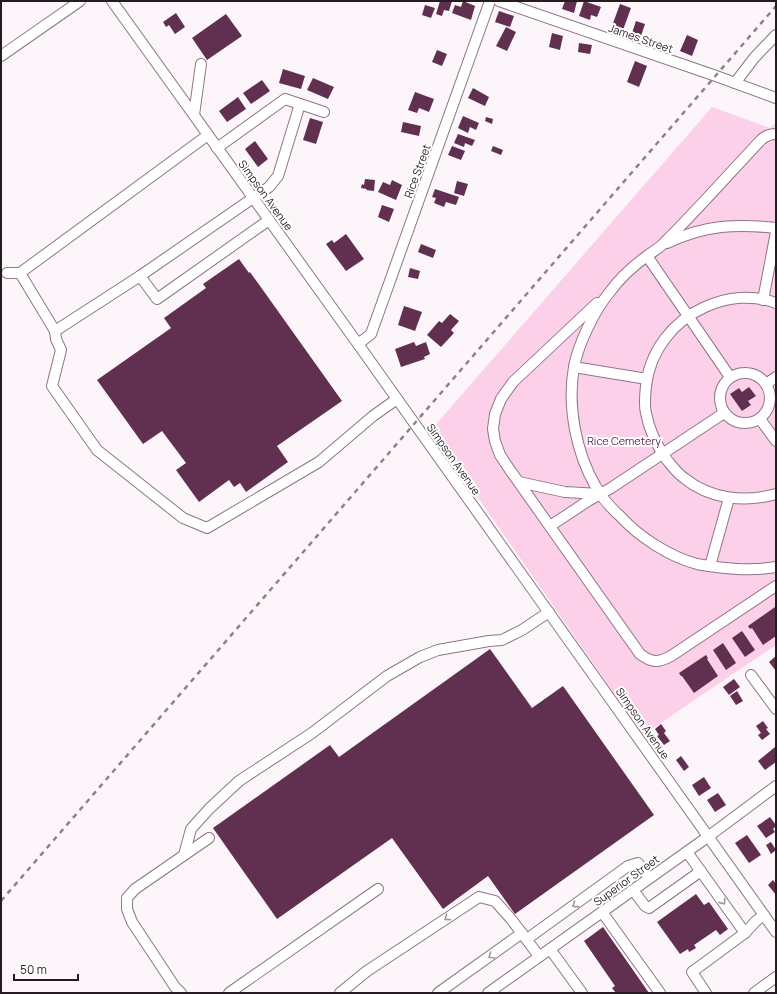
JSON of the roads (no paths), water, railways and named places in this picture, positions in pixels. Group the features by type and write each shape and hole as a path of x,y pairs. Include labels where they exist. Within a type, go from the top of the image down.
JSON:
{"street":[{"path":"1,56 80,1"},
{"name":"Simpson Avenue","path":"112,1 776,932"},
{"name":"Rice Street","path":"358,344 371,334 490,1"},
{"name":"James Street","path":"499,1 776,98"},
{"path":"735,83 754,58 776,34"},
{"path":"194,115 201,64"},
{"path":"217,148 285,99 324,112"},
{"path":"55,331 140,276 269,187 278,176 300,104"},
{"path":"776,134 766,136 760,140 664,244 634,266 609,292 513,382 501,400 495,414 493,429 500,455 640,654 646,659 655,662 671,656 776,586"},
{"path":"7,273 20,273 208,135"},
{"path":"140,276 157,299 269,220"},
{"path":"664,244 681,237 720,227 755,226 776,228"},
{"path":"763,300 776,232"},
{"path":"647,256 730,377"},
{"path":"20,273 55,331 56,340 60,350 52,386 97,450 183,518 207,528 319,462 373,416 397,399"},
{"path":"609,292 594,316 583,340 574,367 572,408 581,455 588,473 600,494 628,526 644,538 678,556 696,563 732,569 753,570 776,567"},
{"path":"776,303 749,298 723,300 688,315 664,339 656,352 651,363 645,394 645,412 654,439 662,454 683,478 696,486 729,498 756,498 776,494"},
{"path":"568,330 580,332 583,340"},
{"path":"574,367 647,379"},
{"path":"746,373 754,374 761,378 766,384 769,390 770,403 765,414 760,418 745,424 729,419 724,413 720,406 719,398 724,382 730,377 746,373"},
{"path":"766,384 776,377"},
{"path":"550,526 611,488 724,413"},
{"path":"760,418 776,441"},
{"path":"519,482 565,492 600,494"},
{"path":"710,566 729,498"},
{"path":"184,855 191,829 209,809 239,781 312,734 387,676 420,657 438,650 502,640 522,630 549,612"},
{"path":"751,675 776,709"},
{"name":"Superior Street","path":"495,991 539,956 709,836 776,786"},
{"path":"181,993 174,987 132,922 127,909 127,898 136,889 209,838"},
{"path":"686,852 745,933"},
{"path":"438,993 628,866 638,863 650,878"},
{"path":"633,890 645,906 649,908 701,871"},
{"path":"229,993 378,889"},
{"path":"340,993 351,989 367,971 479,897 496,901 525,936 539,956"},
{"path":"602,912 660,993"},
{"path":"706,993 692,972 745,933 764,915"},
{"path":"550,949 582,993"},
{"path":"754,993 776,977"}],"railway":[{"path":"1,901 776,6"}],"park label":[{"name":"Rice Cemetery","path":"624,440"}]}
